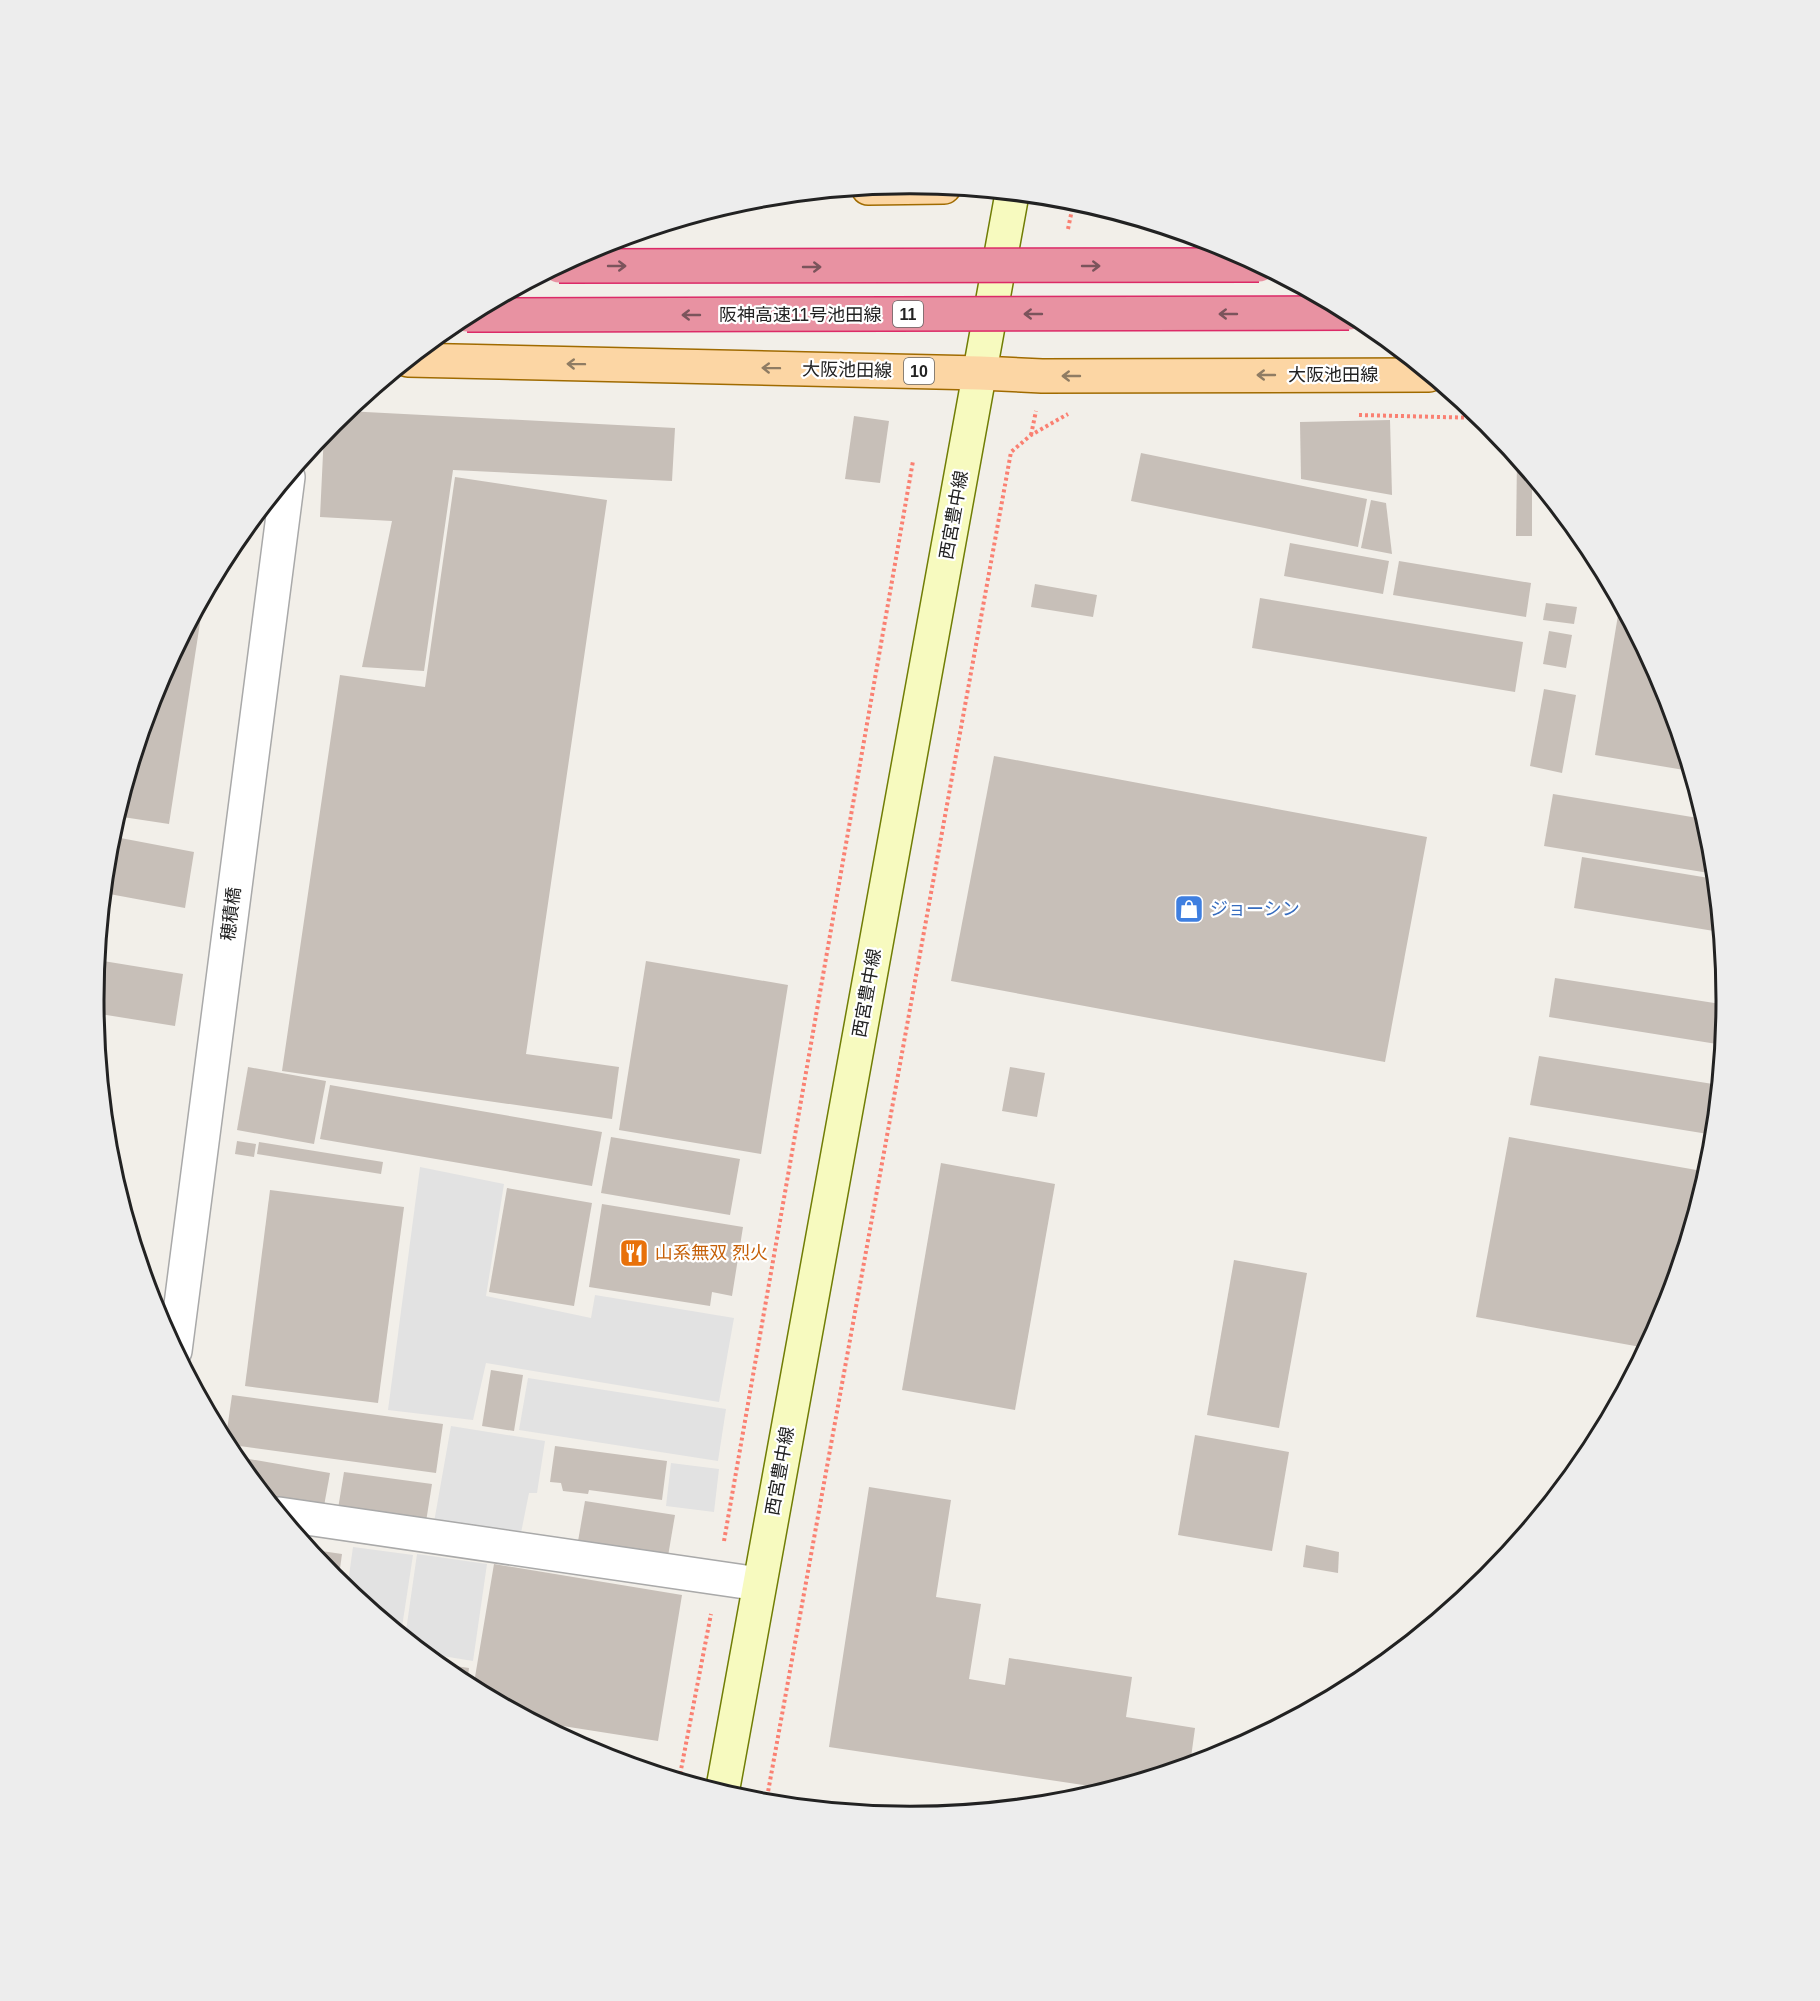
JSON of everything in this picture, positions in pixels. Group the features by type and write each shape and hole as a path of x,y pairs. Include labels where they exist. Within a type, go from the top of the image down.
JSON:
{"highway":[{"path":"577,266 1241,265"},
{"name":"阪神高速11号池田線","path":"486,315 1332,314"}],"main road":[{"name":"西宮豊中線","path":"723,1785 1011,201"},
{"name":"大阪池田線","path":"420,360 1042,376 1418,375"}],"street":[{"name":"穂積橋","path":"177,1335 286,490"},
{"path":"290,1516 759,1584"}],"path":[{"path":"768,1794 1011,452 1031,435 1069,414"},
{"path":"1351,415 1466,417"},
{"path":"680,1773 718,1578 913,461"}],"shaded area":[{"path":"420,1167 504,1184 486,1296 591,1318 595,1295 734,1318 719,1402 486,1363 473,1420 388,1410"},
{"path":"528,1378 726,1409 718,1461 519,1430"},
{"path":"451,1426 545,1441 537,1493 529,1493 520,1538 433,1528"},
{"path":"671,1463 719,1469 714,1512 666,1506"},
{"path":"353,1547 413,1555 402,1626 378,1607 349,1579"},
{"path":"417,1554 487,1564 473,1661 441,1656 406,1630"}],"building":[{"path":"359,412 675,428 672,481 453,470 424,671 362,667 392,521 320,517 323,448"},
{"path":"854,416 889,421 880,483 845,479"},
{"path":"1390,420 1392,495 1301,479 1300,422"},
{"path":"1141,453 1367,499 1358,547 1131,501"},
{"path":"1517,470 1532,488 1532,536 1516,536"},
{"path":"455,477 607,500 526,1054 619,1067 612,1119 282,1071 340,675 425,687"},
{"path":"1371,500 1386,503 1392,554 1361,548"},
{"path":"1290,543 1389,561 1383,594 1284,576"},
{"path":"1399,561 1531,583 1526,617 1393,595"},
{"path":"1035,584 1097,595 1093,617 1031,607"},
{"path":"1260,598 1523,642 1515,692 1252,648"},
{"path":"1546,603 1577,607 1574,624 1543,620"},
{"path":"1618,616 1655,692 1682,770 1595,755"},
{"path":"201,618 169,824 125,817 146,741 165,692"},
{"path":"1549,631 1572,635 1566,668 1543,664"},
{"path":"1544,689 1576,695 1562,773 1530,766"},
{"name":"ジョーシン","path":"994,756 1427,837 1385,1062 951,981"},
{"path":"1553,794 1695,818 1706,873 1544,846"},
{"path":"120,838 194,852 185,908 110,894"},
{"path":"1582,857 1707,878 1713,931 1574,908"},
{"path":"105,961 183,974 175,1026 104,1015"},
{"path":"646,961 788,985 761,1154 619,1130"},
{"path":"1555,978 1716,1003 1715,1044 1549,1017"},
{"path":"1539,1056 1712,1084 1705,1134 1530,1105"},
{"path":"248,1067 326,1081 314,1144 237,1130"},
{"path":"1010,1067 1045,1073 1037,1117 1002,1111"},
{"path":"330,1085 602,1132 592,1186 320,1139"},
{"path":"611,1137 740,1159 730,1215 601,1193"},
{"path":"1509,1137 1698,1170 1674,1260 1638,1347 1476,1317"},
{"path":"237,1141 256,1144 254,1157 235,1154"},
{"path":"259,1142 383,1162 381,1174 257,1154"},
{"path":"941,1163 1055,1184 1015,1410 902,1390"},
{"path":"507,1188 592,1203 574,1306 489,1292"},
{"path":"270,1190 404,1207 378,1403 245,1386"},
{"path":"602,1204 743,1227 732,1296 712,1292 710,1306 589,1287"},
{"path":"1234,1260 1307,1273 1279,1428 1207,1415"},
{"path":"491,1370 523,1375 514,1431 482,1426"},
{"path":"232,1395 443,1424 436,1473 237,1446 227,1429"},
{"path":"1195,1435 1289,1452 1272,1551 1178,1535"},
{"path":"555,1446 667,1461 662,1500 589,1490 588,1494 563,1491 561,1483 550,1482"},
{"path":"246,1458 330,1473 322,1517 286,1511"},
{"path":"344,1472 432,1484 425,1528 337,1515"},
{"path":"869,1487 951,1500 936,1597 981,1604 969,1679 1005,1685 1009,1658 1132,1677 1126,1717 1195,1728 1191,1756 1119,1780 1092,1786 829,1747"},
{"path":"585,1501 675,1515 667,1562 577,1547"},
{"path":"1306,1545 1339,1552 1338,1573 1303,1567"},
{"path":"322,1551 342,1554 340,1571"},
{"path":"494,1564 682,1595 658,1741 555,1725 475,1679"},
{"path":"455,1666 469,1668 468,1675"}],"place":[{"name":"ジョーシン","path":"1189,909"},
{"name":"山系無双 烈火","path":"634,1253"}]}
